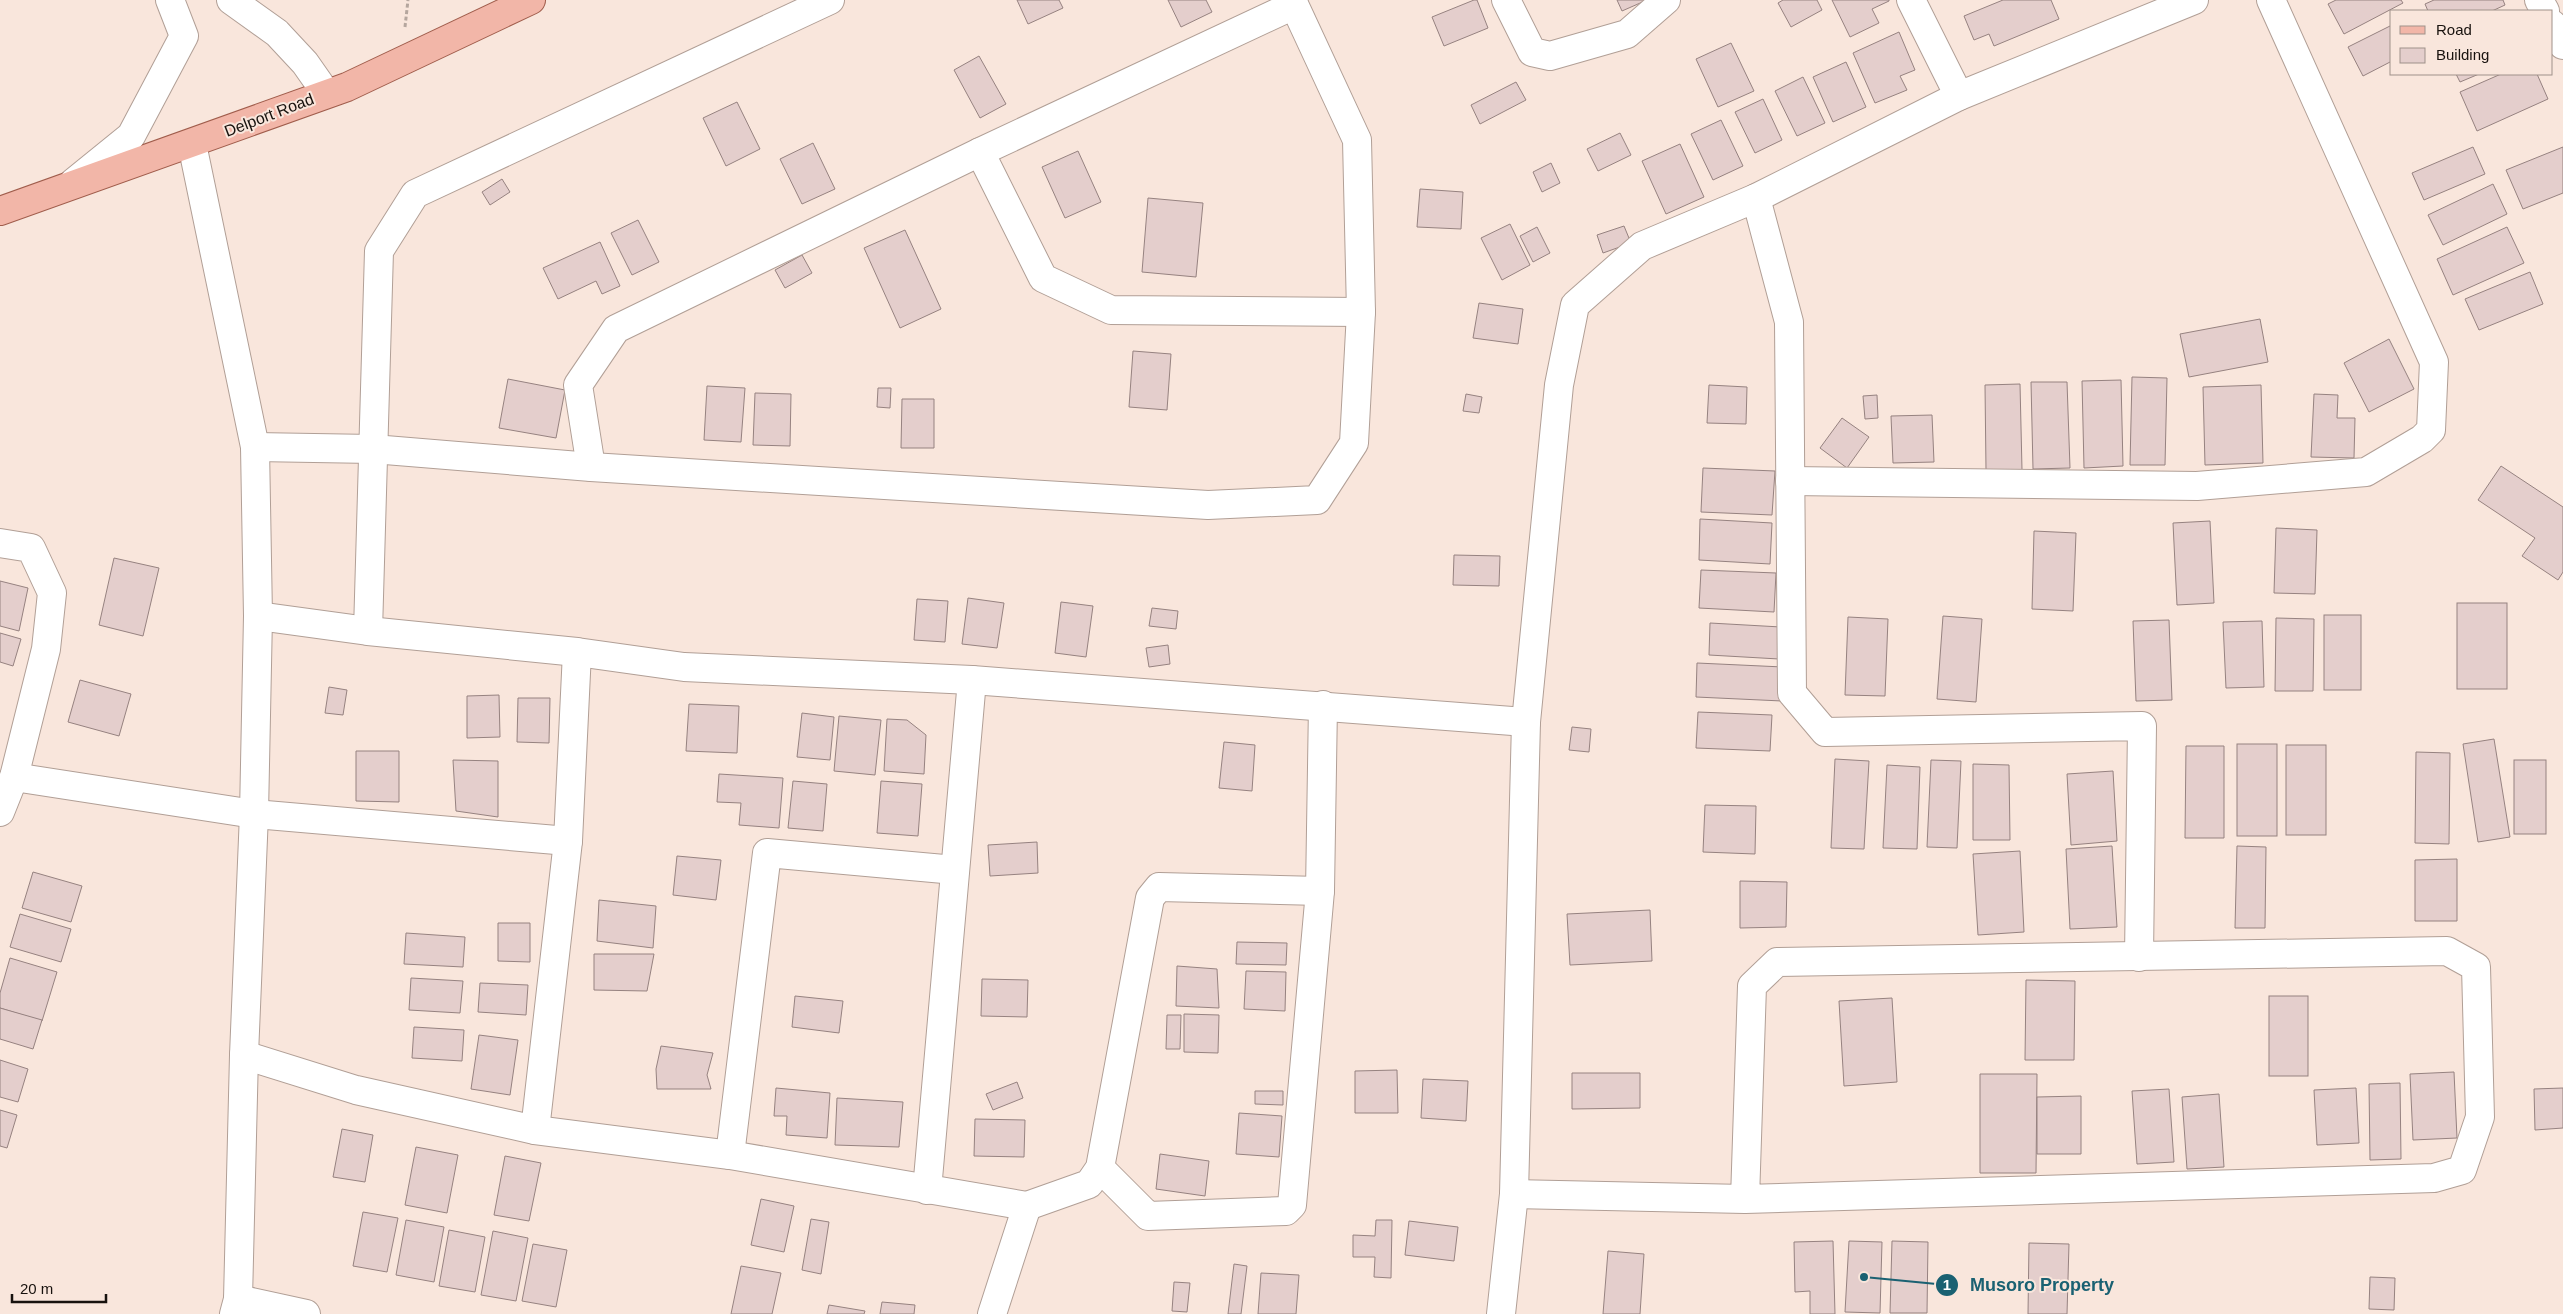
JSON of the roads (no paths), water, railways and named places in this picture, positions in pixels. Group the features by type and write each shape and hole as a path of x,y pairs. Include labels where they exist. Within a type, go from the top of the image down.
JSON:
{"main road":[{"name":"Delport Road","path":"0,211 192,144 326,93 347,87 530,0"}],"street":[{"path":"70,186 131,136 184,36 170,0"},
{"path":"231,0 277,34 305,62 326,93"},
{"path":"368,631 379,251 415,194 830,0"},
{"path":"1506,0 1532,52 1550,56 1627,34 1666,0"},
{"path":"1911,0 1959,96"},
{"path":"1501,1314 1514,1194 1526,722 1559,385 1576,305 1642,246 1756,198 1959,96 2194,0"},
{"path":"1790,481 2197,486 2366,472 2422,440 2431,430 2434,362 2271,0"},
{"path":"255,447 373,449 591,467 1208,505 1317,500 1354,443 1361,312 1358,140 1293,2 616,329 578,385 591,467"},
{"path":"2553,26 2563,45"},
{"path":"192,144 255,447 258,616 254,814 236,1307 306,1314"},
{"path":"980,152 1043,278 1111,310 1361,312"},
{"path":"1756,198 1789,322 1792,693 1825,732 2142,726 2139,958"},
{"path":"0,543 31,548 52,593 46,649 14,777 0,812"},
{"path":"258,616 368,631 577,652 684,667 972,680 1323,705 1526,722"},
{"path":"535,1130 568,841 577,652"},
{"path":"928,1190 972,680"},
{"path":"1100,1168 1148,1216 1286,1211 1292,1205 1320,890 1323,705"},
{"path":"14,777 254,814 568,841"},
{"path":"730,1155 767,853 955,870"},
{"path":"244,1055 356,1090 535,1130 730,1155 1027,1206 1089,1184 1100,1168 1150,898 1159,887 1320,890"},
{"path":"1514,1194 1746,1199 2434,1178 2462,1170 2480,1116 2476,968 2447,951 2139,958 1777,962 1752,986 1746,1199"},
{"path":"992,1314 1027,1206"}],"place":[{"name":"Musoro Property","path":"1864,1277"}]}
